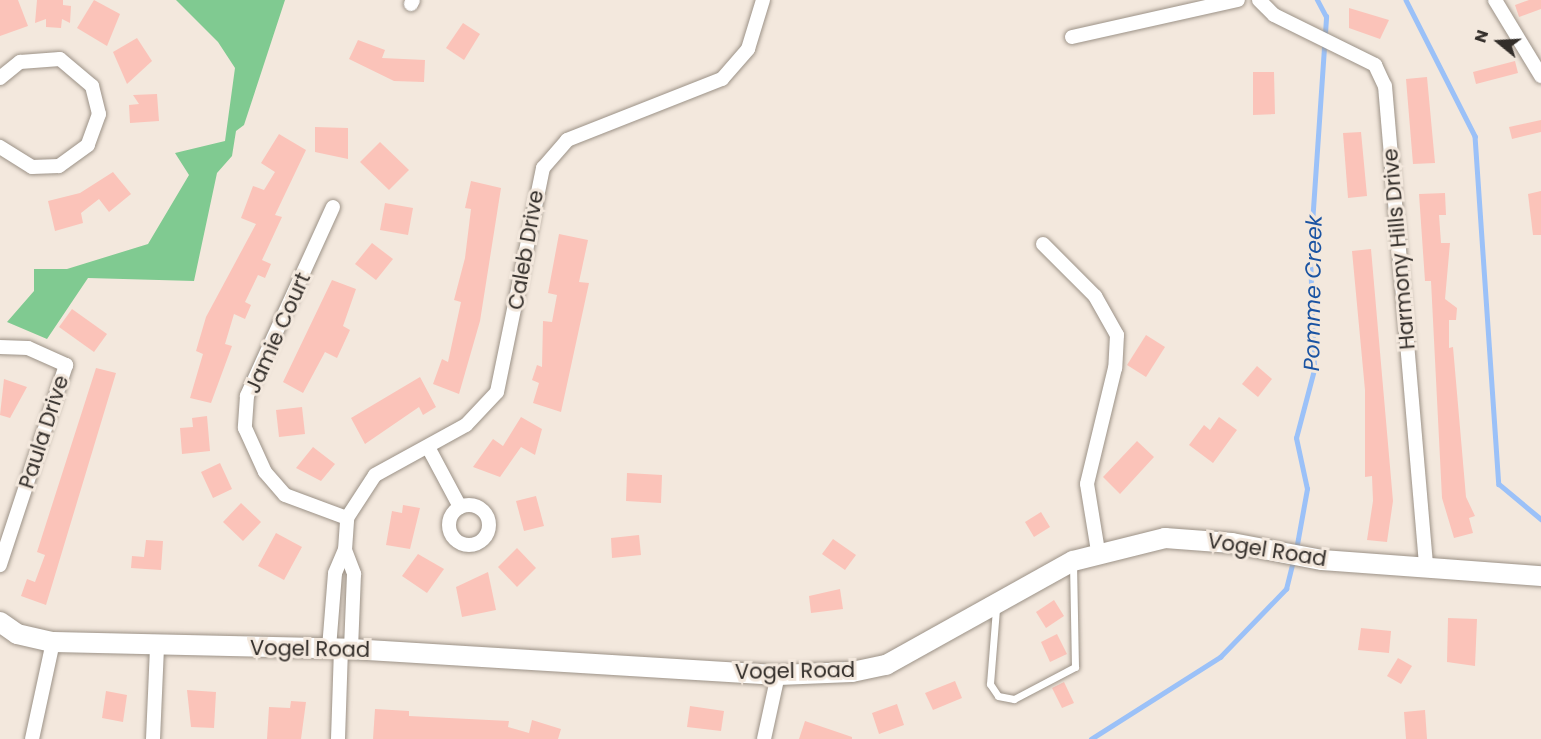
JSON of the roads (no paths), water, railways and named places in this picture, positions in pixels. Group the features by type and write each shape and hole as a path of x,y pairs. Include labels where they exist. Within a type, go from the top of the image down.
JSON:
{"street":[{"name":"Caleb Drive","path":"340,648 335,573 345,550 347,518 375,475 466,425 497,392 543,168 567,140 722,79 748,49 763,0"},
{"path":"1072,37 1238,0"},
{"name":"Harmony Hills Drive","path":"1259,0 1300,27 1375,65 1385,86 1426,569"},
{"path":"1495,0 1541,76"},
{"path":"0,78 20,62 60,59 92,86 99,114 88,145 58,166 32,167 0,147"},
{"name":"Jamie Court","path":"333,207 247,396 245,428 265,472 285,495 347,518"},
{"path":"1043,244 1095,296 1116,335 1115,368 1087,484 1098,551"},
{"name":"Paula Drive","path":"0,347 28,348 66,365 0,565"},
{"path":"428,447 460,507"},
{"name":"Vogel Road","path":"0,622 17,634 53,642 157,647 340,648 778,675 852,672 886,665 1073,561 1098,551 1165,538 1272,551 1322,560 1541,576"},
{"name":"Caleb Drive","path":"340,648 354,574 345,550"},
{"path":"32,739 53,642"},
{"path":"153,739 157,647"},
{"path":"338,739 340,648"},
{"path":"764,739 778,675"}],"lane":[{"path":"996,605 990,684 998,696 1014,699 1076,667 1073,561"}],"waterway":[{"name":"Pomme Creek","path":"1296,550 1307,489 1296,438 1314,370 1310,253 1326,17 1317,0"},
{"path":"1406,0 1475,136 1499,484 1541,519"},
{"name":"Pomme Creek","path":"1091,739 1220,657 1286,589 1293,561"}]}
